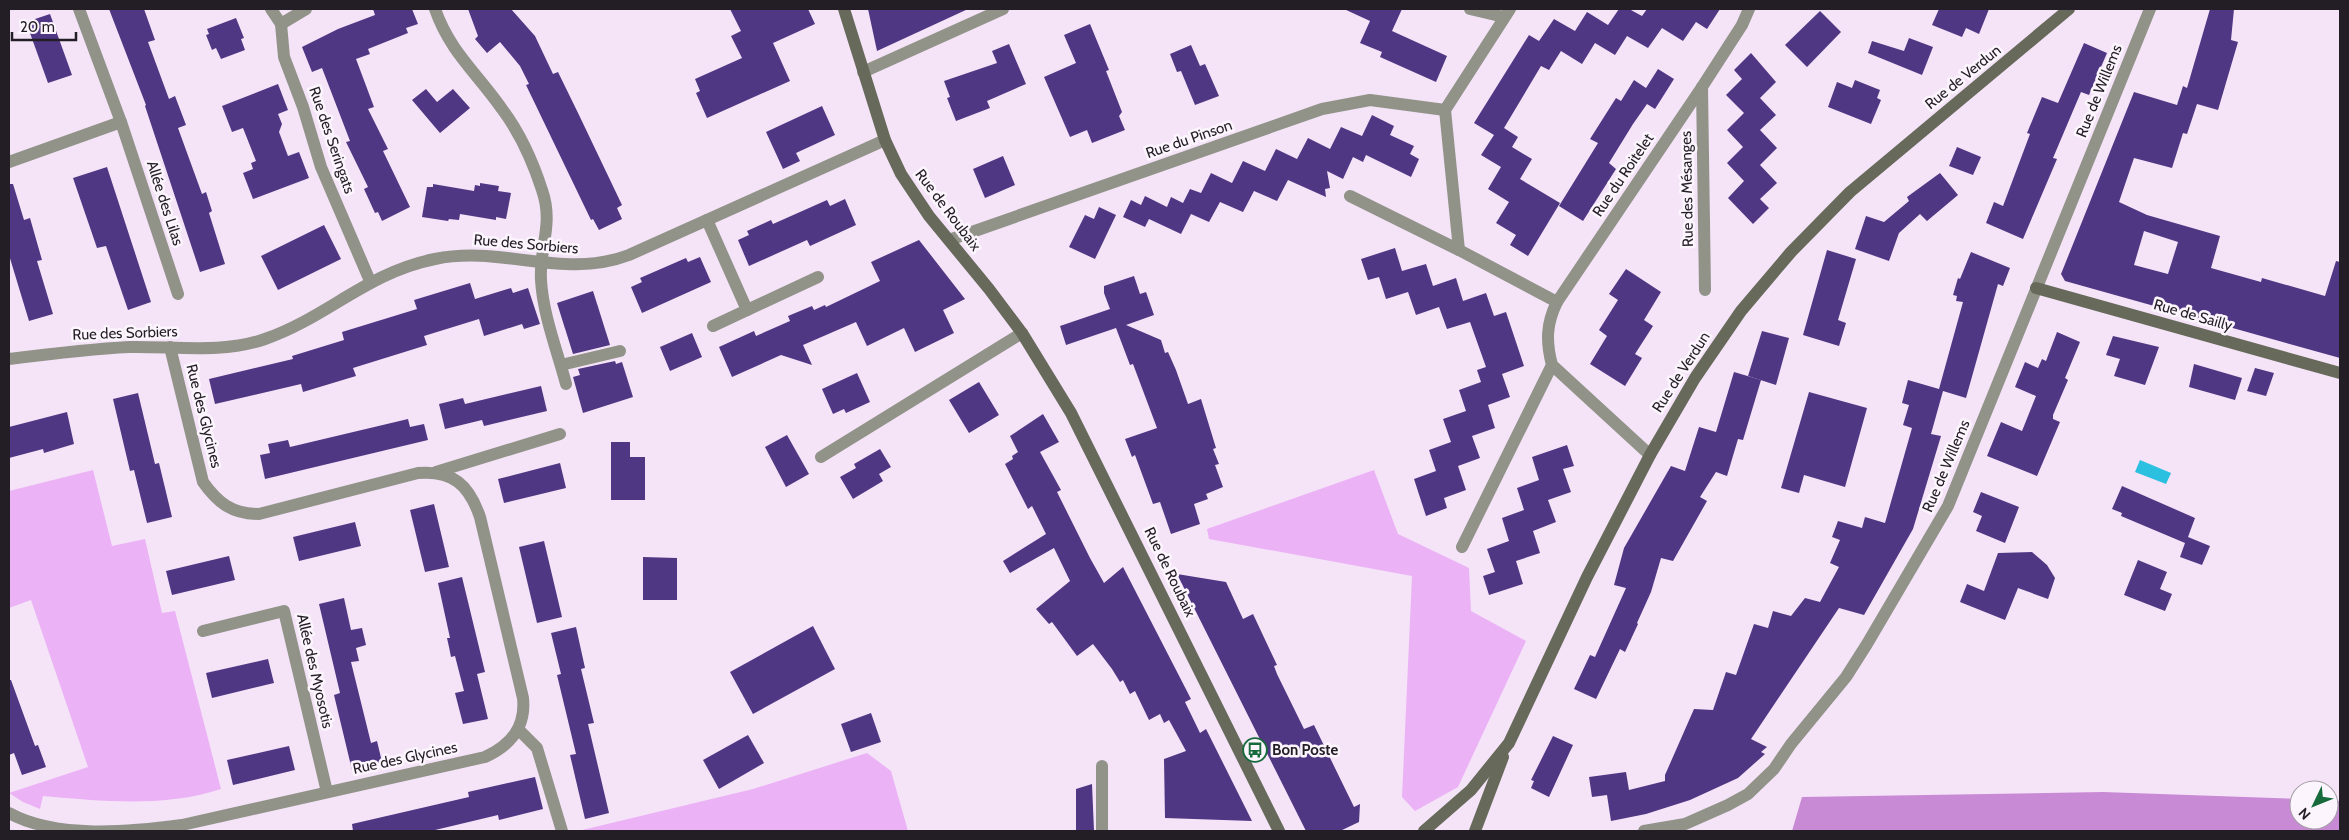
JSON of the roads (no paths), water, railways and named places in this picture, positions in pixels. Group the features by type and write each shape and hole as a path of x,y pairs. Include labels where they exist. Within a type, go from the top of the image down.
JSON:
{"main road":[{"name":"Rue de Roubaix","path":"844,9 885,140 914,196 1022,333 1050,378 1093,453 1279,831"},
{"name":"Rue de Verdun","path":"1424,831 1471,790 1509,743 1587,577 1650,455 1716,346 1741,311 1791,252 1850,192 2069,9"},
{"name":"Rue de Sailly","path":"2036,288 2340,373"},
{"path":"1476,831 1509,743"}],"street":[{"name":"Allée des Lilas","path":"79,9 121,122 178,294"},
{"name":"Rue des Seringats","path":"271,9 281,24 284,57 298,92 321,167 370,281"},
{"path":"281,24 306,9"},
{"path":"435,9 443,31 453,48 503,109 530,160 543,192 548,213 542,263 542,296 566,384"},
{"path":"863,72 1003,9"},
{"path":"1460,250 1445,110 1507,13 1470,9"},
{"name":"Rue du Roitelet","path":"1552,365 1548,348 1548,327 1557,302 1702,87 1742,25 1749,9"},
{"name":"Rue de Willems","path":"1644,831 1685,824 1748,794 1774,769 1791,744 1846,677 1907,579 1948,506 2150,9"},
{"name":"Rue des Mésanges","path":"1702,87 1705,290"},
{"name":"Rue du Pinson","path":"949,240 1322,109 1370,100 1445,110"},
{"path":"9,162 121,122"},
{"name":"Rue des Sorbiers","path":"9,359 75,351 229,346 264,340 295,327 370,281 405,267 435,258 480,254 574,266 605,264 630,255 885,140"},
{"path":"1350,196 1460,250 1557,302"},
{"path":"707,220 747,310"},
{"path":"712,326 818,277"},
{"path":"821,457 1022,333"},
{"name":"Rue des Glycines","path":"170,347 203,482 213,496 226,506 243,514 259,514 418,473 436,472 560,434"},
{"path":"561,365 620,351"},
{"path":"1462,547 1552,365 1650,455"},
{"path":"436,472 464,486 474,499 480,517 523,698 523,721 519,730 537,748 562,831"},
{"name":"Allée des Myosotis","path":"202,631 284,611 327,792"},
{"name":"Rue des Glycines","path":"9,813 28,821 64,828 144,830 182,825 244,813 327,792 485,757 504,747 519,730"},
{"path":"1102,766 1102,831"}],"water":[{"path":"2140,460 2171,473 2166,484 2135,472"}],"place":[{"name":"Bon Poste","path":"1255,750"}]}
